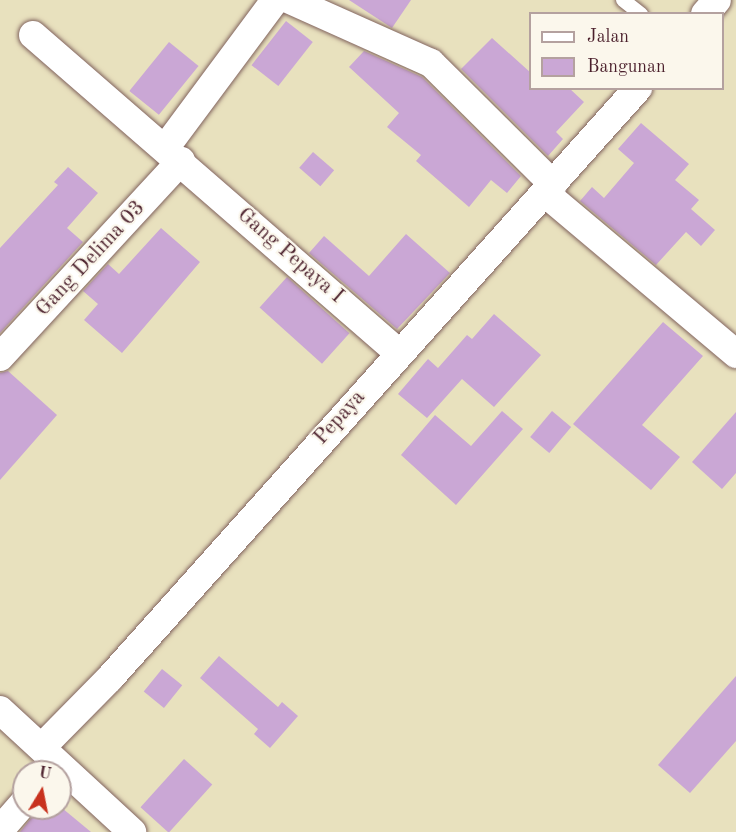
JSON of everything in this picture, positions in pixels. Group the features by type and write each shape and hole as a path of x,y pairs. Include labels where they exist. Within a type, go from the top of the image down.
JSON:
{"street":[{"name":"Gang Delima 03","path":"0,357 174,154 274,0"},
{"path":"290,0 431,63 549,189 736,354"},
{"path":"707,12 717,0"},
{"name":"Gang Pepaya I","path":"33,34 174,154 399,353"},
{"name":"Pepaya","path":"51,760 110,678 636,90"},
{"path":"0,710 49,760"},
{"path":"72,780 132,832"},
{"path":"0,830 12,816"}],"lane":[{"path":"623,0 638,12"}],"building":[{"path":"349,0 411,0 392,28"},
{"path":"286,21 313,42 278,86 252,65"},
{"path":"492,38 529,71 529,90 571,90 584,102 556,132 563,139 548,156 461,69"},
{"path":"169,42 199,66 159,115 129,91"},
{"path":"364,51 422,77 521,176 507,193 491,180 469,207 416,161 421,155 387,127 399,113 349,67"},
{"path":"641,123 689,164 675,180 699,200 691,209 715,230 701,246 686,232 656,265 580,201 592,187 604,198 634,163 618,149"},
{"path":"313,152 334,170 320,186 299,168"},
{"path":"68,167 98,193 67,228 83,242 0,333 0,248 58,185 54,182"},
{"path":"161,228 200,262 122,353 84,320 98,304 83,291 108,264 119,274"},
{"path":"406,234 450,273 397,329 309,253 324,236 369,276"},
{"path":"287,277 349,333 322,364 260,307"},
{"path":"494,314 541,355 494,407 462,379 427,418 398,394 428,359 438,368 467,335 472,339"},
{"path":"663,322 703,356 642,425 680,457 651,490 573,424"},
{"path":"8,371 57,415 0,480 0,373"},
{"path":"502,411 523,429 456,505 401,455 435,415 471,446"},
{"path":"552,411 571,427 549,453 530,437"},
{"path":"736,412 736,473 722,489 692,462"},
{"path":"219,656 278,707 282,702 298,716 270,748 254,734 258,729 200,678"},
{"path":"162,669 182,685 164,708 144,692"},
{"path":"736,676 736,741 690,793 658,765"},
{"path":"184,759 212,784 169,832 141,807"},
{"path":"72,816 91,832 20,832 30,820 72,820"}]}
